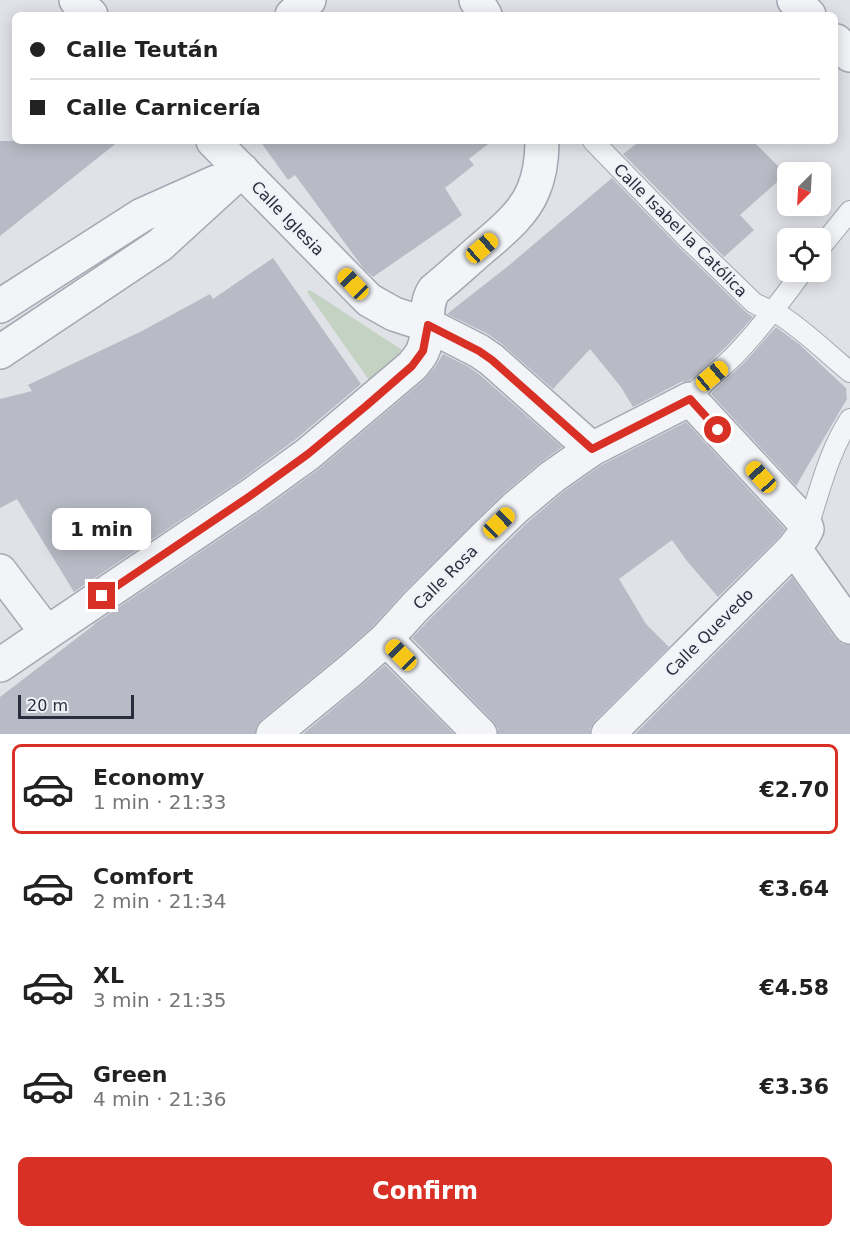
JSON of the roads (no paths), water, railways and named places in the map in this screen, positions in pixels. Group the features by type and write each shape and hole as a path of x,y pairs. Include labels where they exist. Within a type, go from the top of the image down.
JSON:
{"street":[{"path":"76,0 88,12"},
{"path":"295,12 309,0"},
{"path":"794,0 806,12"},
{"path":"838,43 850,55"},
{"name":"Calle Iglesia","path":"216,144 369,300 394,314 428,325 479,351 592,449"},
{"path":"0,664 241,503 308,454 412,366 423,351 428,325 427,307 434,290 521,211 533,193 539,174 542,144"},
{"path":"0,306 142,214 242,170"},
{"path":"0,352 160,245 242,170"},
{"path":"690,399 805,523 800,538 850,627"},
{"name":"Calle Rosa","path":"273,734 386,639 515,508 552,477 592,449 690,399"},
{"name":"Calle Quevedo","path":"608,734 800,538"},
{"path":"0,571 47,633"},
{"path":"386,639 480,734"}],"lane":[{"name":"Calle Isabel la Católica","path":"596,144 754,303 779,314 850,372"},
{"path":"831,234 850,211"},
{"path":"690,399 700,386 737,353 773,312 795,282"},
{"path":"800,538 830,458 850,419"}]}
